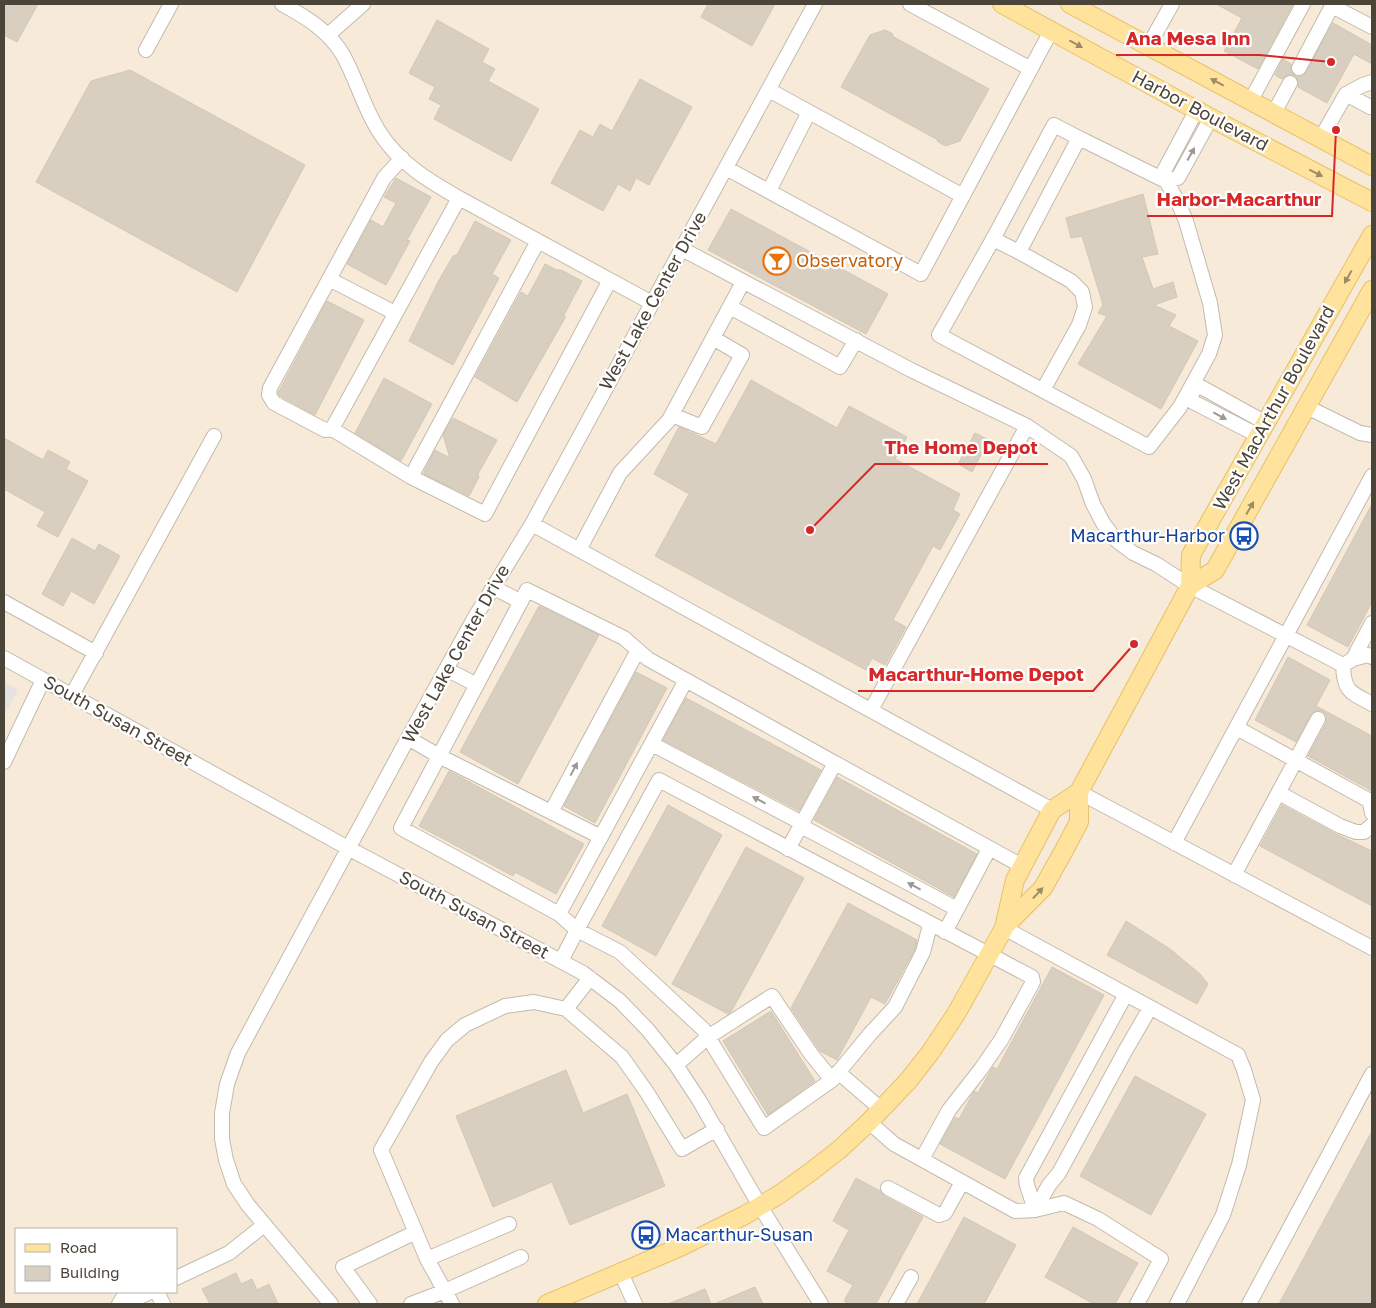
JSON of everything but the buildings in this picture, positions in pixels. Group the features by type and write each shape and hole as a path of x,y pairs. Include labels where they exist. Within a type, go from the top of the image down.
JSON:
{"main road":[{"name":"Harbor Boulevard","path":"1002,4 1204,114 1372,202"},
{"name":"Harbor Boulevard","path":"1070,4 1372,166"},
{"name":"West MacArthur Boulevard","path":"547,1304 680,1247 760,1206 812,1171 840,1149 908,1081 930,1053 956,1014 990,956 1004,928 1015,880 1052,810 1079,792 1190,586 1191,556 1372,235"},
{"name":"West MacArthur Boulevard","path":"1190,586 1215,570 1372,290"},
{"name":"West MacArthur Boulevard","path":"1004,928 1043,888 1080,822 1079,792"}],"street":[{"path":"146,50 170,4"},
{"path":"282,4 316,24 328,35 342,54 367,109 381,134 395,153 430,182 652,303"},
{"path":"328,35 363,4"},
{"name":"West Lake Center Drive","path":"331,1304 264,1225 234,1184 226,1160 222,1139 222,1113 227,1084 238,1053 408,738 493,587 532,524 815,4"},
{"path":"910,4 1031,69"},
{"path":"1149,45 1172,4"},
{"path":"1251,100 1302,4"},
{"path":"1299,68 1332,6 1372,28"},
{"path":"726,168 921,274 1052,31"},
{"path":"1322,138 1346,94 1363,84 1372,82"},
{"path":"1274,113 1290,83"},
{"path":"768,90 963,196"},
{"path":"1346,94 1370,107"},
{"path":"768,191 810,112"},
{"path":"1166,181 1054,125 940,335 1149,447 1180,407 1213,344 1214,325 1210,303 1186,221 1166,181 1164,171 1204,114"},
{"path":"1018,252 1079,138"},
{"path":"402,158 384,178 270,388 269,396 274,403 326,430 332,429 411,477 485,514 610,280"},
{"path":"332,429 459,198"},
{"path":"993,239 1071,281 1082,292 1084,307 1079,325 1043,390"},
{"path":"411,477 538,241"},
{"path":"682,249 911,370 1027,426 1071,456 1104,523 1116,540 1133,553 1190,586 1286,636 1348,662 1368,655 1372,657"},
{"path":"329,279 395,314"},
{"path":"579,550 620,473 669,420 743,282"},
{"path":"730,307 840,367 856,340"},
{"path":"672,415 702,427 742,355 713,338"},
{"path":"1190,390 1201,387 1263,430"},
{"path":"1307,407 1360,433 1372,435"},
{"path":"871,710 1027,426"},
{"path":"72,695 214,436"},
{"path":"1174,843 1372,476"},
{"path":"532,524 1052,810"},
{"path":"493,587 521,602"},
{"path":"930,925 924,952 895,1007 835,1076 764,1128 703,1029 620,952 577,930 559,914 401,828 527,590 624,638 648,659 1022,866"},
{"path":"4,602 96,653"},
{"path":"1372,622 1348,662 1344,680 1349,692 1372,704"},
{"path":"552,812 638,650"},
{"name":"South Susan Street","path":"4,658 348,848 590,978 620,1002 648,1030 676,1064 717,1129 760,1206 821,1304"},
{"path":"446,669 477,685"},
{"path":"4,762 43,680"},
{"path":"559,914 686,680"},
{"path":"1234,875 1318,719"},
{"path":"1237,728 1370,801 1372,813"},
{"path":"408,738 439,756 601,837"},
{"path":"652,744 957,909"},
{"path":"788,849 835,764"},
{"path":"561,961 659,780 1032,978 1033,982 1001,1040 949,1110 922,1159"},
{"path":"1079,792 1234,875 1370,942"},
{"path":"1279,793 1348,830 1364,832 1372,825"},
{"path":"945,932 989,848"},
{"path":"1004,928 1238,1055 1253,1100 1239,1165 1223,1215 1177,1304"},
{"path":"566,1009 590,978"},
{"path":"1035,1210 1026,1178 1126,994"},
{"path":"676,1064 708,1037 772,996 811,1054 875,1116 894,1144 1015,1210 1035,1210 1064,1203 1098,1219 1161,1259 1137,1304"},
{"path":"452,1304 427,1259 381,1150 431,1062 447,1040 465,1025 505,1006 534,1002 566,1009 622,1057 646,1091 682,1149 717,1129"},
{"path":"1035,1210 1048,1185 1059,1173 1150,1008"},
{"path":"1249,1304 1372,1074"},
{"path":"888,1188 940,1215 945,1212 962,1182"},
{"path":"427,1259 509,1224"},
{"path":"178,1277 229,1253 264,1225"},
{"path":"370,1304 344,1267 416,1232"},
{"path":"411,1304 521,1257"},
{"path":"621,1273 634,1304"},
{"path":"896,1304 911,1277"},
{"path":"119,1304 122,1298 128,1300 135,1299 148,1293"}],"shaded area":[{"path":"4,4 1372,4 1372,1304 4,1304"},
{"path":"4,682 18,690 6,712 4,711"}],"place":[{"name":"Ana Mesa Inn","path":"1331,62"},
{"name":"Harbor-Macarthur","path":"1336,130"},
{"name":"Observatory","path":"777,261"},
{"name":"The Home Depot","path":"810,530"},
{"name":"Macarthur-Harbor","path":"1244,536"},
{"name":"Macarthur-Home Depot","path":"1134,644"},
{"name":"Macarthur-Susan","path":"646,1235"}]}
